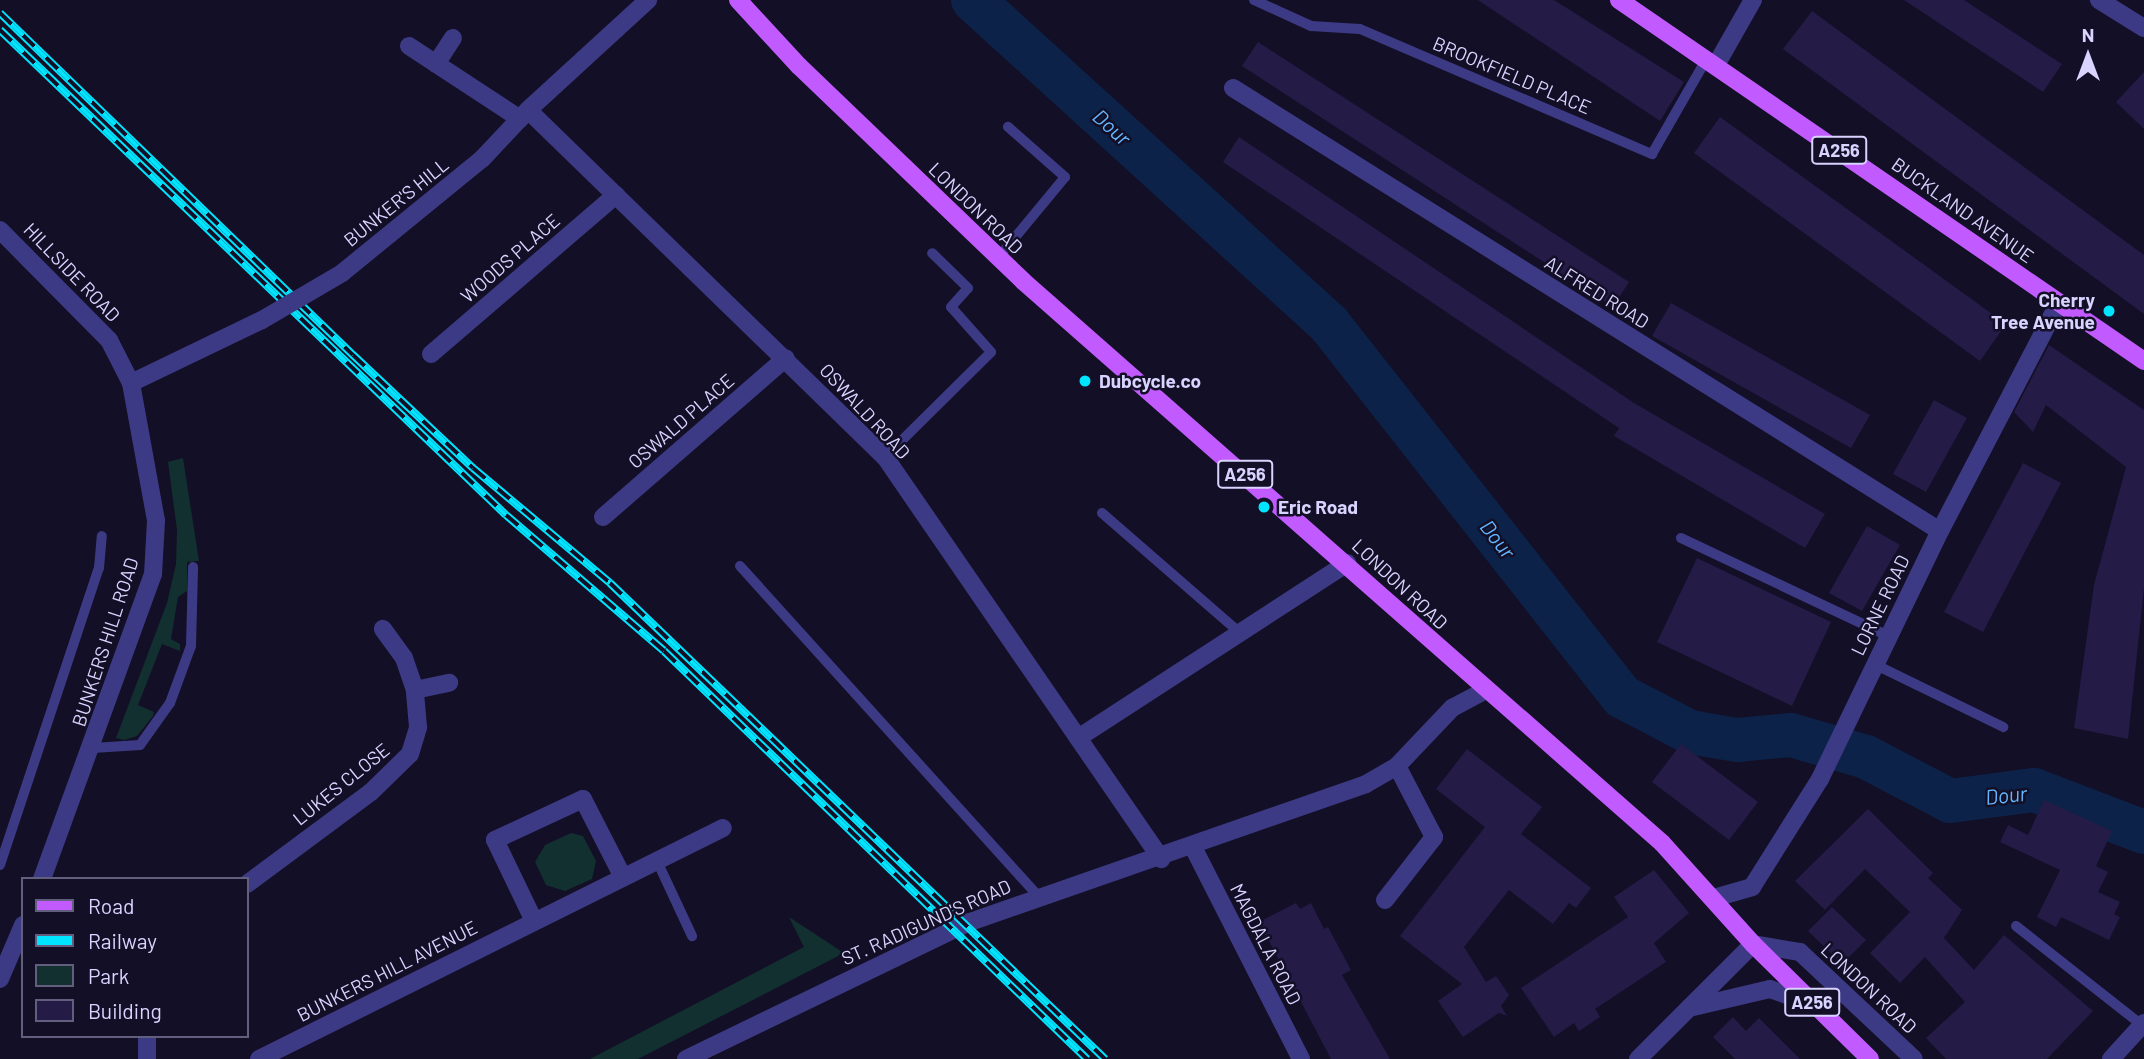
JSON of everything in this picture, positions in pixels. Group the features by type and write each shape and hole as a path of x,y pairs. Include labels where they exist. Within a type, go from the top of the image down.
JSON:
{"main road":[{"name":"LONDON ROAD","path":"738,0 799,66 998,258 1347,563 1484,691 1662,843 1754,944 1870,1059"},
{"name":"BUCKLAND AVENUE","path":"1619,0 2144,361"}],"street":[{"name":"BUNKER'S HILL","path":"131,383 262,320 342,273 482,159 524,115 648,0"},
{"path":"1711,61 1753,0"},
{"path":"2099,0 2144,28"},
{"path":"436,64 453,37"},
{"name":"OSWALD ROAD","path":"409,46 524,115 616,195 886,457 1161,859"},
{"name":"ALFRED ROAD","path":"1233,88 1940,531"},
{"name":"WOODS PLACE","path":"431,354 616,195"},
{"name":"HILLSIDE ROAD","path":"0,230 109,340 131,383"},
{"name":"LORNE ROAD","path":"1714,898 1752,887 1820,779 1849,726 1874,664 1940,531 2059,302"},
{"name":"OSWALD PLACE","path":"603,517 786,358"},
{"name":"BUNKERS HILL ROAD","path":"43,877 93,748 153,574 156,521 152,482 131,383"},
{"path":"1078,738 1347,563"},
{"name":"LUKES CLOSE","path":"248,883 371,792 410,754 418,727 415,690 404,658 383,629"},
{"path":"415,690 449,683"},
{"name":"ST. RADIGUND'S ROAD","path":"686,1059 927,941 1039,897 1161,859 1332,799 1397,766 1452,708 1484,691"},
{"path":"1385,900 1434,836 1397,766"},
{"path":"534,921 495,840 583,799 623,877"},
{"name":"BUNKERS HILL AVENUE","path":"259,1059 723,828"},
{"name":"MAGDALA ROAD","path":"1193,847 1301,1059"},
{"path":"0,979 21,930"},
{"path":"1638,1059 1754,944"},
{"name":"LONDON ROAD","path":"1754,944 1800,952 1914,1059"},
{"path":"1689,1008 1770,989 1815,1005"},
{"path":"2113,1058 2143,1025"},
{"path":"147,1038 147,1059"}],"lane":[{"name":"BROOKFIELD PLACE","path":"1254,0 1311,26 1360,29 1652,154 1711,61"},
{"path":"998,258 1065,177 1008,127"},
{"path":"886,457 991,352 951,306 968,288 932,253"},
{"path":"1102,513 1240,633"},
{"name":"BUNKERS HILL ROAD","path":"0,864 99,568 102,536"},
{"path":"1681,538 1888,636"},
{"path":"740,566 1039,897"},
{"name":"BUNKERS HILL ROAD","path":"93,748 140,745 170,703 191,646 193,567"},
{"path":"1874,664 2003,727"},
{"path":"657,861 692,936"},
{"path":"2016,926 2143,1025"}],"green space":[{"path":"183,458 199,561 187,562 187,591 178,597 171,639 180,644 180,651 162,644 138,705 154,712 153,716 137,736 124,740 116,738 167,603 176,564 177,530 168,462"},
{"path":"571,833 583,836 596,861 592,879 565,891 546,885 535,862 545,845"},
{"path":"789,917 844,953 638,1059 590,1059 804,947"}],"building":[{"path":"1478,0 1554,0 1684,82 1660,121"},
{"path":"1904,0 1964,0 2062,64 2043,92"},
{"path":"1812,11 2144,255 2144,314 1783,49"},
{"path":"1258,42 1629,282 1613,307 1242,66"},
{"path":"2144,72 2144,129 2116,102"},
{"path":"1720,117 2006,324 1980,361 1694,153"},
{"path":"1239,137 1634,403 1825,514 1805,548 1614,436 1619,428 1223,162"},
{"path":"1671,303 1870,415 1851,448 1652,336"},
{"path":"2049,345 2144,410 2144,588 2128,739 2074,728 2094,585 2126,467 2046,405 2033,432 2014,412"},
{"path":"1934,400 1967,418 1926,492 1893,474"},
{"path":"2023,463 2061,483 1983,632 1944,612"},
{"path":"1867,526 1900,545 1862,611 1829,593"},
{"path":"1697,558 1831,622 1792,706 1657,642"},
{"path":"1681,744 1758,802 1729,840 1652,782"},
{"path":"1467,749 1542,807 1521,834 1591,888 1576,908 1569,903 1553,924 1509,890 1464,947 1486,982 1496,976 1509,995 1501,1006 1507,1016 1499,1013 1463,1037 1438,1001 1462,984 1400,936 1485,827 1436,789"},
{"path":"2044,800 2112,831 2096,866 2108,872 2098,892 2120,902 2114,914 2120,917 2109,940 2061,917 2056,927 2037,917 2060,870 2000,842 2008,825 2028,835"},
{"path":"1868,809 1933,873 1928,878 1962,910 1944,938 1974,970 2004,935 2093,1011 2047,1059 1946,1059 1926,1038 1965,1002 1925,957 1900,983 1870,953 1910,912 1865,869 1825,910 1795,881"},
{"path":"1654,870 1689,913 1654,943 1666,962 1595,1009 1600,1017 1579,1031 1574,1023 1554,1037 1521,988 1628,917 1614,897"},
{"path":"1296,903 1300,909 1311,903 1324,929 1328,927 1351,970 1342,975 1390,1059 1331,1059 1259,922"},
{"path":"1832,907 1866,940 1842,964 1808,931"},
{"path":"1733,1017 1746,1031 1759,1018 1800,1059 1735,1059 1713,1037"}],"waterway":[{"name":"Dour","path":"973,0 1329,324 1623,697 1690,732 1737,740 1791,735 1866,757 1950,801 2034,790 2144,832"}],"railway":[{"path":"0,13 353,355 473,468 610,583 1105,1059"},
{"path":"0,30 506,515 664,651 1087,1059"}],"place":[{"name":"Cherry Tree Avenue","path":"2109,311"},
{"name":"Dubcycle.co","path":"1085,381"},
{"name":"Eric Road","path":"1264,507"}]}
